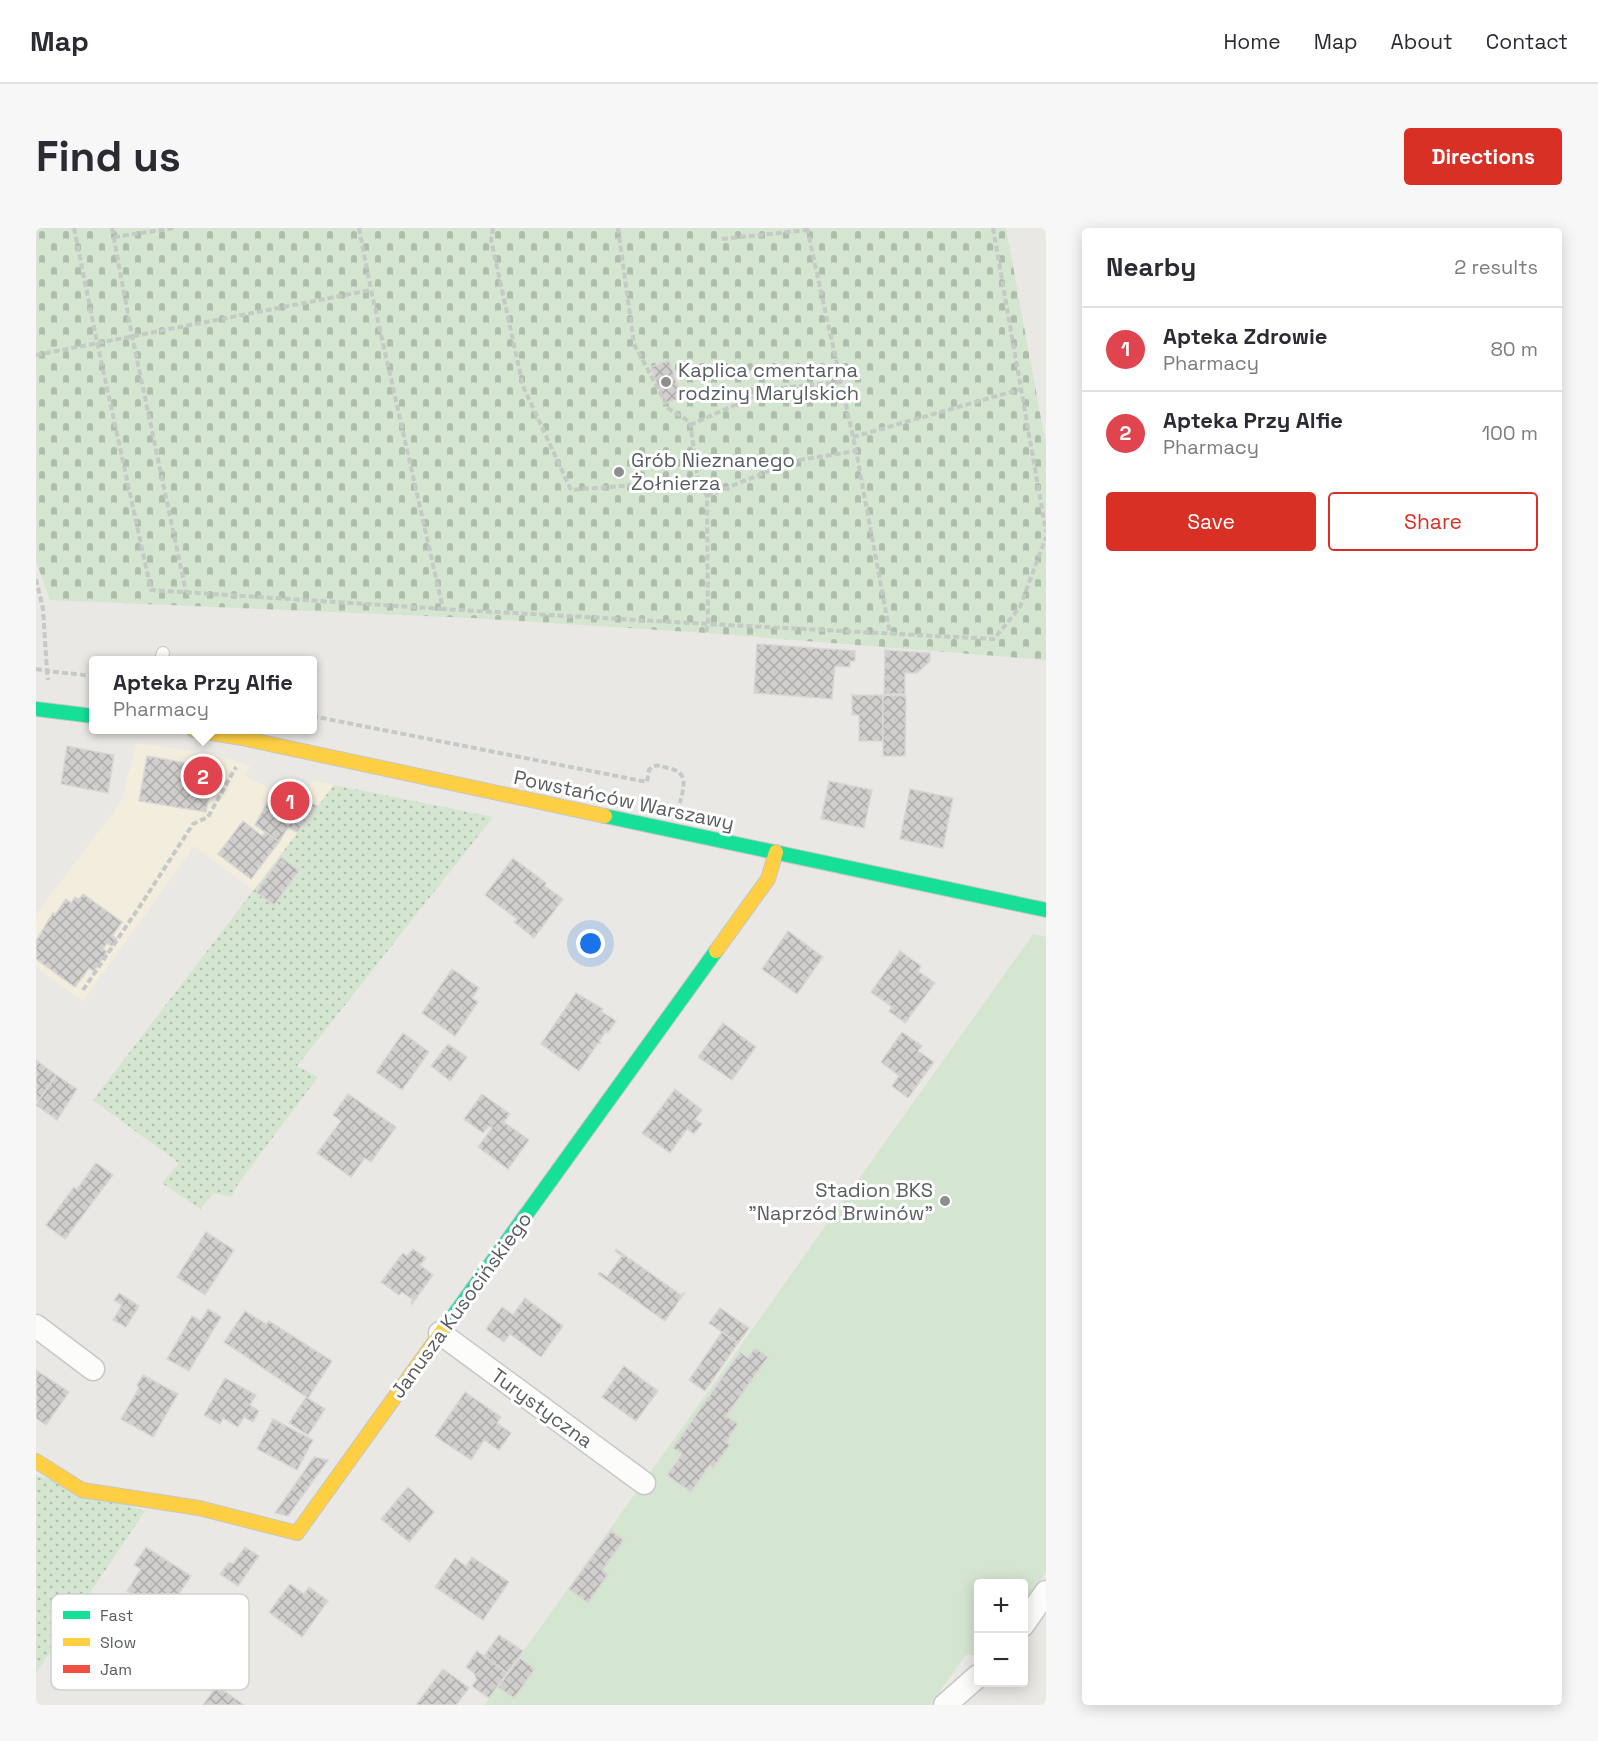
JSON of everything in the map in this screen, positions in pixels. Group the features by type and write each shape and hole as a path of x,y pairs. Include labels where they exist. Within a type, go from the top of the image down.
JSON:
{"street":[{"path":"36,709 89,716"},
{"name":"Powstańców Warszawy","path":"218,734 1046,910"},
{"name":"Janusza Kusocińskiego","path":"36,1461 82,1490 199,1508 297,1533 768,879 776,852"},
{"path":"36,1326 93,1369"},
{"name":"Turystyczna","path":"440,1333 644,1483"},
{"path":"1028,1618 1046,1592"},
{"path":"945,1705 974,1680"}],"path":[{"path":"74,228 151,590 443,609 994,639 1020,607 1046,537"},
{"path":"112,228 132,336 186,592"},
{"path":"114,237 174,228"},
{"path":"359,228 443,609"},
{"path":"493,228 491,240 523,386 571,490 698,480"},
{"path":"618,228 634,344 669,409 690,422 698,480 708,496 708,624 706,633"},
{"path":"993,228 1046,532"},
{"path":"722,240 807,229 856,450 890,634"},
{"path":"36,355 371,290"},
{"path":"690,425 771,389 841,382"},
{"path":"853,437 1021,389"},
{"path":"708,496 793,461 856,450"},
{"path":"36,579 43,609 47,671 89,676"},
{"path":"317,717 647,782 649,770 653,766 671,768 682,775 684,782 681,803 676,808"},
{"path":"83,990 193,824 208,817 237,764"}],"shaded area":[{"path":"136,743 215,754 250,766 245,776 271,789 302,799 313,780 334,785 255,891 194,846 83,1001 36,967 36,914 121,802"}],"green space":[{"path":"36,228 1006,228 1046,446 1046,660 706,633 472,618 50,600 36,561"},
{"path":"334,785 493,817 297,1066 318,1077 238,1184 231,1197 214,1193 200,1209 162,1183 179,1163 93,1100"},
{"name":"Stadion BKS \"Naprzód Brwinów\"","path":"1033,934 1046,937 1046,1572 1028,1599 1028,1579 974,1579 974,1655 966,1655 930,1705 485,1705"},
{"path":"36,1475 145,1511 89,1594 51,1594 51,1651 36,1673"}],"building":[{"name":"Kaplica cmentarna rodziny Marylskich","path":"669,360 682,398 664,404 651,367"},
{"path":"757,644 855,651 855,661 850,661 850,667 835,666 832,699 754,693"},
{"path":"885,650 930,653 930,661 917,673 905,673 905,694 884,694"},
{"path":"852,695 883,695 883,741 859,741 859,715 852,715"},
{"path":"883,695 906,696 905,756 883,756"},
{"path":"67,746 114,755 108,793 61,784"},
{"path":"147,756 214,768 206,812 139,801"},
{"path":"829,781 872,790 864,828 821,819"},
{"path":"910,789 953,798 943,848 900,839"},
{"path":"274,790 288,795 290,792 317,806 297,832 288,827 279,842 255,825"},
{"path":"243,821 262,836 266,832 279,842 251,879 218,854"},
{"path":"281,857 299,871 274,905 256,892"},
{"path":"513,858 563,899 534,938 514,922 517,919 485,895"},
{"path":"83,894 122,922 112,936 117,939 112,946 107,943 103,949 107,952 94,971 89,968 75,987 36,959 36,941 53,913 55,915 66,899 71,903 75,897 79,899"},
{"path":"788,931 823,957 797,994 762,969"},
{"path":"900,951 921,966 918,971 935,983 905,1023 889,1011 892,1007 871,992"},
{"path":"452,969 479,988 472,998 478,1002 455,1036 422,1013"},
{"path":"576,993 603,1009 601,1011 616,1021 608,1033 606,1031 599,1041 601,1043 598,1043 579,1071 541,1044"},
{"path":"723,1023 756,1047 732,1080 698,1057"},
{"path":"902,1032 922,1046 918,1051 934,1062 908,1098 892,1086 899,1076 881,1062"},
{"path":"403,1033 429,1052 402,1090 376,1072"},
{"path":"448,1044 467,1057 450,1081 431,1066"},
{"path":"36,1060 56,1075 38,1102 36,1100"},
{"path":"56,1075 77,1089 57,1120 36,1105"},
{"path":"675,1089 702,1110 695,1119 702,1124 694,1134 687,1129 670,1153 642,1133"},
{"path":"348,1094 396,1127 371,1162 365,1158 351,1177 317,1153 341,1121 333,1115"},
{"path":"482,1094 510,1114 504,1122 529,1140 508,1169 478,1147 492,1128 489,1126 483,1133 464,1119"},
{"path":"96,1163 113,1175 65,1239 46,1225 74,1187 77,1189"},
{"path":"206,1232 234,1250 205,1295 177,1277"},
{"path":"413,1249 426,1258 420,1265 433,1275 412,1304 413,1300 402,1292 399,1295 381,1282 403,1253 407,1256"},
{"path":"616,1249 681,1295 685,1292 665,1321 598,1274 600,1272 607,1277 622,1256 615,1251"},
{"path":"119,1293 139,1306 126,1327 113,1320 122,1305 114,1300"},
{"path":"525,1298 563,1326 541,1357 510,1334 504,1342 486,1329 502,1307 513,1315"},
{"path":"720,1308 749,1328 738,1343 709,1323"},
{"path":"208,1309 221,1317 189,1371 167,1359 192,1316 201,1321"},
{"path":"245,1311 266,1324 269,1321 332,1361 308,1398 224,1342"},
{"path":"722,1332 738,1343 705,1391 689,1380"},
{"path":"755,1348 768,1357 726,1416 738,1424 726,1442 730,1445 713,1468 710,1465 691,1492 667,1475 682,1454 673,1448 740,1352 748,1358"},
{"path":"624,1366 658,1391 636,1421 602,1397"},
{"path":"36,1370 69,1392 46,1425 36,1418"},
{"path":"143,1375 178,1394 153,1437 121,1419 139,1388 137,1385"},
{"path":"225,1378 256,1395 250,1405 259,1411 253,1422 244,1417 238,1427 223,1418 220,1424 204,1415"},
{"path":"465,1392 501,1417 497,1423 511,1433 499,1450 484,1440 471,1460 435,1436"},
{"path":"306,1397 325,1409 308,1435 289,1423"},
{"path":"273,1419 313,1440 297,1470 257,1449"},
{"path":"314,1457 328,1460 288,1516 275,1513"},
{"path":"408,1487 434,1512 409,1542 381,1519"},
{"path":"611,1531 624,1540 602,1570 608,1574 588,1603 569,1589"},
{"path":"146,1547 191,1576 179,1594 132,1594 127,1591 141,1569 134,1565"},
{"path":"245,1547 259,1556 238,1586 220,1574 229,1562 233,1564"},
{"path":"472,1557 509,1582 483,1620 435,1587 455,1558 466,1566"},
{"path":"290,1584 304,1594 309,1587 328,1601 302,1637 269,1612"},
{"path":"499,1635 523,1651 507,1673 484,1656"},
{"path":"477,1651 507,1673 489,1698 472,1686 477,1680 474,1673 466,1667"},
{"path":"520,1658 535,1669 514,1698 498,1687"},
{"path":"443,1669 469,1688 456,1705 416,1705"},
{"path":"214,1690 223,1690 244,1705 203,1705"}],"traffic: fast":[{"path":"36,709 89,716"},
{"path":"605,816 1046,910"},
{"path":"443,1330 716,951"}],"traffic: slow":[{"path":"218,734 605,816"},
{"path":"716,951 768,879 776,852"},
{"path":"36,1461 82,1490 199,1508 297,1533 443,1330"}],"place":[{"name":"Kaplica cmentarna rodziny Marylskich","path":"666,382"},
{"name":"Grób Nieznanego Żołnierza","path":"619,472"},
{"name":"Apteka Przy Alfie","path":"203,776"},
{"name":"Apteka Zdrowie","path":"290,801"},
{"name":"Stadion BKS \"Naprzód Brwinów\"","path":"945,1201"}]}
